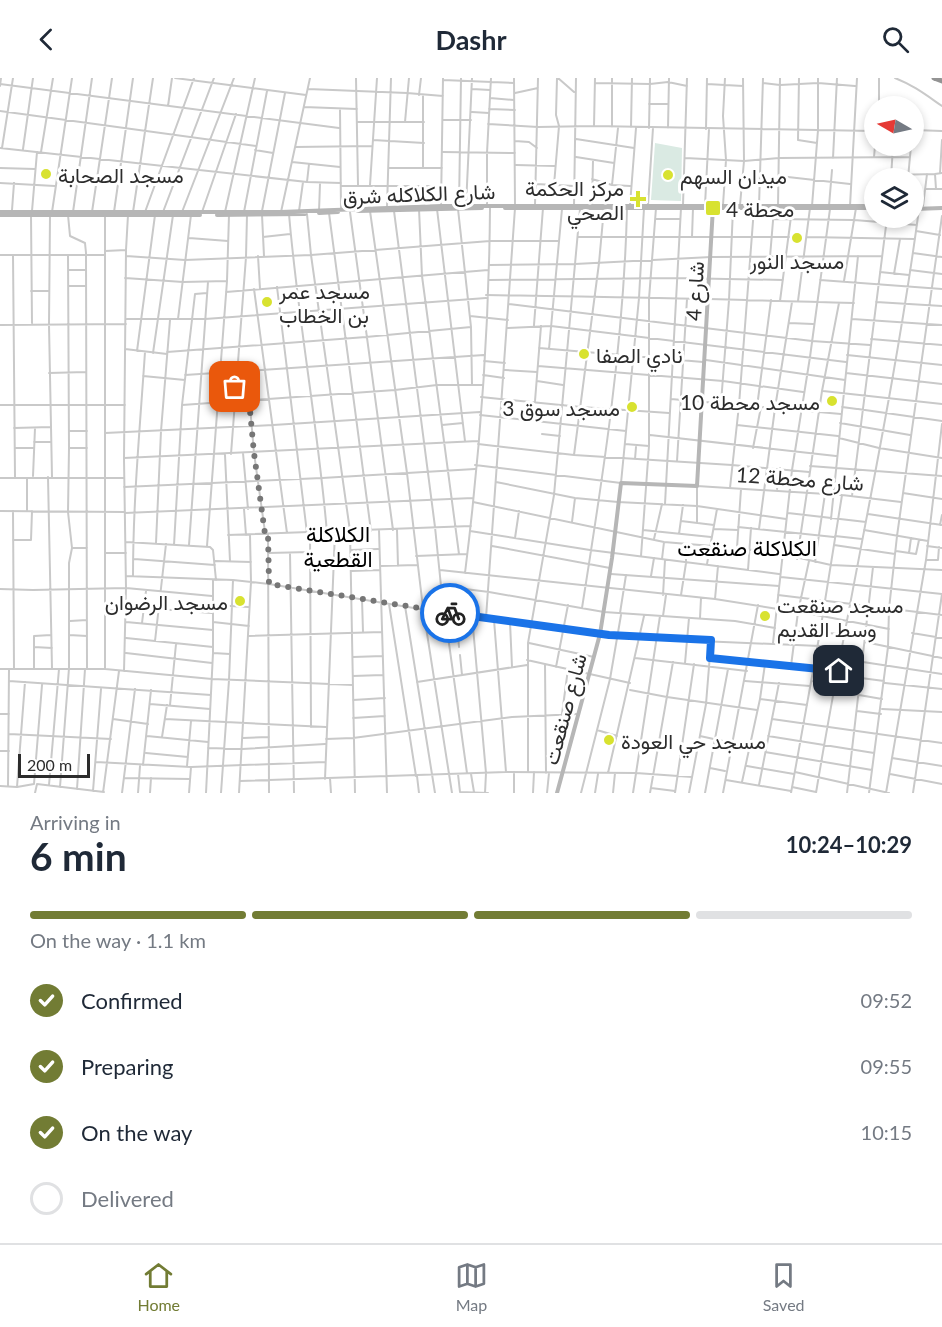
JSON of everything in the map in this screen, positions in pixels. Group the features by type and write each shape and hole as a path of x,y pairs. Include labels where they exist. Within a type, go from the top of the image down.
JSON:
{"highway":[{"path":"934,78 942,81"}],"street":[{"path":"1,78 0,85 339,128"},
{"path":"13,78 1,148 250,174 305,182 442,186"},
{"path":"22,150 33,78"},
{"path":"41,152 52,78"},
{"path":"52,668 49,373 51,214 72,78"},
{"path":"73,212 92,78"},
{"path":"92,212 112,78"},
{"path":"113,214 132,78"},
{"path":"133,212 153,78"},
{"path":"168,106 173,78 306,95"},
{"path":"162,212 214,78"},
{"path":"182,212 234,78"},
{"path":"207,546 227,281 227,214 233,173 255,78"},
{"path":"281,212 310,78"},
{"path":"356,78 358,185"},
{"path":"370,185 377,78"},
{"path":"387,207 391,78"},
{"path":"405,122 409,78"},
{"path":"421,78 424,122 423,168"},
{"path":"465,573 474,500 484,361 490,241 487,153 491,78"},
{"path":"486,618 512,265 516,165 514,78"},
{"path":"535,205 538,78"},
{"path":"557,78 576,93"},
{"path":"554,185 559,126 556,116 557,78"},
{"path":"574,206 576,78"},
{"path":"594,126 595,78"},
{"path":"612,78 612,127"},
{"path":"631,127 632,78"},
{"path":"621,483 641,280 651,128 650,78"},
{"path":"653,540 663,504 667,460 685,158 687,78"},
{"path":"705,205 708,160 707,78"},
{"path":"723,205 726,160 726,129 723,116 725,78"},
{"path":"740,206 744,160 743,78"},
{"path":"759,206 763,78"},
{"path":"770,257 779,176 780,78"},
{"path":"799,78 798,141 817,143"},
{"path":"798,302 816,158 818,78"},
{"path":"833,158 837,78"},
{"path":"850,206 857,78"},
{"path":"879,78 879,96"},
{"path":"895,78 924,92 942,106"},
{"path":"145,212 194,79"},
{"path":"465,442 441,246 439,207 442,186 443,79 514,83"},
{"path":"461,79 458,207 471,327 472,385"},
{"path":"466,206 472,80"},
{"path":"595,83 650,84 669,80 687,86"},
{"path":"668,128 669,80"},
{"path":"763,83 857,86"},
{"path":"707,84 743,86"},
{"path":"515,93 538,87"},
{"path":"307,89 443,96"},
{"path":"472,89 490,90"},
{"path":"231,454 246,257 246,213 250,174 267,90"},
{"path":"264,256 262,213 285,93"},
{"path":"490,98 515,100"},
{"path":"649,104 668,104"},
{"path":"304,107 357,109"},
{"path":"340,109 342,210"},
{"path":"472,112 515,110"},
{"path":"0,111 211,138 256,146"},
{"path":"202,212 236,114"},
{"path":"443,120 471,120"},
{"path":"357,122 424,122"},
{"path":"488,124 538,127 864,130"},
{"path":"612,185 618,127"},
{"path":"582,608 619,336 636,127"},
{"path":"924,130 942,131"},
{"path":"576,139 634,148"},
{"path":"372,140 424,143"},
{"path":"924,174 941,173 942,140"},
{"path":"515,141 529,142 537,149"},
{"path":"295,147 372,146"},
{"path":"255,150 273,153"},
{"path":"32,325 31,214 37,152"},
{"path":"443,152 515,153"},
{"path":"576,157 614,163"},
{"path":"685,158 762,160 910,157 909,168"},
{"path":"891,168 892,158"},
{"path":"592,206 593,160"},
{"path":"292,162 340,166"},
{"path":"298,212 309,164"},
{"path":"516,165 555,166"},
{"path":"0,168 35,169"},
{"path":"389,168 442,168"},
{"path":"773,643 789,491 810,357 828,220 832,170"},
{"path":"924,196 927,174"},
{"path":"935,174 936,189"},
{"path":"779,176 850,184"},
{"path":"592,179 612,185 631,186"},
{"path":"0,183 55,186"},
{"path":"12,212 14,183"},
{"path":"319,211 321,183"},
{"path":"536,184 574,186"},
{"path":"459,185 467,185"},
{"path":"926,189 942,189"},
{"name":"شارع الكلاكله شرق","path":"515,207 535,205 864,208"},
{"name":"شارع الكلاكله شرق","path":"646,207 705,205 713,207 723,205 811,207"},
{"name":"شارع الكلاكله شرق","path":"262,213 387,207 580,209 628,207"},
{"name":"شارع الكلاكله شرق","path":"51,214 73,212 128,215 307,214 439,207"},
{"name":"شارع الكلاكله شرق","path":"458,207 489,207"},
{"name":"شارع 4","path":"697,486 705,379 713,207"},
{"name":"شارع الكلاكله شرق","path":"829,207 864,207"},
{"path":"924,207 942,207"},
{"path":"534,326 543,208"},
{"path":"549,349 562,208"},
{"path":"574,455 604,208"},
{"path":"640,556 649,459 649,299 656,208"},
{"path":"692,237 693,208"},
{"path":"721,403 733,208"},
{"path":"730,488 739,405 741,350 754,208"},
{"path":"780,301 792,208"},
{"path":"844,281 856,208"},
{"path":"419,209 422,276 459,554"},
{"path":"528,772 528,643 554,495 580,209"},
{"path":"394,210 444,613 460,724 474,792"},
{"path":"370,211 407,473 423,608 452,793"},
{"name":"شارع الكلاكله شرق","path":"0,213 105,215 133,212 202,212 227,214"},
{"path":"350,212 389,502 395,530 398,566"},
{"name":"شارع الكلاكله شرق","path":"0,213 31,214"},
{"path":"329,213 371,531"},
{"path":"289,214 292,255 315,422 327,533"},
{"path":"307,214 350,531 355,793"},
{"path":"68,215 69,235 85,243 86,255 87,636 77,789"},
{"path":"105,215 105,669"},
{"path":"124,671 126,638 125,278 128,215"},
{"path":"137,351 154,215"},
{"path":"153,353 160,320 173,215"},
{"path":"178,320 191,215"},
{"path":"869,793 881,714 888,647 889,609 902,493 942,216"},
{"path":"656,219 681,219"},
{"path":"773,219 864,221"},
{"path":"852,496 861,426 859,410 867,375 885,228"},
{"path":"725,780 816,793 856,566 871,498 916,228"},
{"path":"916,231 940,234"},
{"path":"263,237 290,234"},
{"path":"578,237 789,237"},
{"path":"807,237 915,239"},
{"path":"188,238 228,241"},
{"path":"894,274 900,239"},
{"path":"126,256 167,260 228,259 490,241 559,241"},
{"path":"0,255 86,255 126,250"},
{"path":"913,253 942,257"},
{"path":"13,255 15,477"},
{"path":"60,787 69,668 69,563 72,548 68,512 68,255"},
{"path":"258,256 260,289"},
{"path":"831,519 858,256"},
{"path":"489,265 575,264 711,257 882,256"},
{"path":"68,270 86,270"},
{"path":"226,292 488,270"},
{"path":"910,270 942,274"},
{"path":"880,272 909,275"},
{"path":"125,278 183,282 227,281"},
{"path":"488,280 677,278 783,280"},
{"path":"820,280 942,289"},
{"path":"189,545 208,282"},
{"path":"69,286 86,286"},
{"path":"277,287 310,552 311,727"},
{"path":"254,289 287,533"},
{"path":"31,291 49,291"},
{"path":"174,545 182,405 191,319 195,294 207,293"},
{"path":"126,319 205,319 383,307 486,296 709,298 854,303"},
{"path":"677,461 687,299"},
{"path":"753,448 771,300"},
{"path":"759,529 792,302"},
{"path":"797,559 822,390 839,303"},
{"path":"876,303 942,306"},
{"path":"509,304 812,341 870,345"},
{"path":"470,316 508,320"},
{"path":"852,319 942,325"},
{"path":"156,543 161,431 170,320"},
{"path":"789,323 814,324"},
{"path":"0,325 126,324"},
{"path":"535,402 541,326"},
{"path":"508,327 551,326 846,362"},
{"path":"126,349 167,353 471,327"},
{"path":"871,339 942,345"},
{"path":"539,348 724,362 845,380"},
{"path":"134,576 135,486 145,352"},
{"path":"185,375 484,355"},
{"path":"847,355 942,365"},
{"path":"484,361 506,363"},
{"path":"538,366 740,382 803,392"},
{"path":"505,370 537,372"},
{"path":"247,371 254,453 268,553 269,793"},
{"path":"49,373 87,372"},
{"path":"845,373 942,384"},
{"path":"483,375 504,378"},
{"path":"143,376 185,380"},
{"path":"537,381 564,385"},
{"path":"182,405 437,386 482,385"},
{"path":"822,390 942,404"},
{"path":"481,397 669,413"},
{"path":"670,399 841,414"},
{"path":"0,405 125,405"},
{"path":"746,766 819,777 887,793 915,612 926,560 942,422 842,407"},
{"path":"105,433 440,414 480,414 626,431"},
{"path":"442,425 464,423"},
{"path":"840,423 910,435"},
{"path":"737,424 838,437 879,448 942,458"},
{"path":"15,428 51,427"},
{"path":"33,477 35,428"},
{"path":"69,431 87,431"},
{"path":"542,434 560,436"},
{"path":"650,435 836,456"},
{"path":"34,442 51,442"},
{"path":"124,459 465,442 574,455 699,462 809,472"},
{"path":"625,444 649,446"},
{"path":"635,459 636,446"},
{"path":"15,448 33,448"},
{"path":"69,448 87,448"},
{"path":"243,453 246,535"},
{"path":"225,454 230,561"},
{"path":"810,466 942,476"},
{"path":"124,486 322,478 497,467 621,483 697,486 697,523"},
{"path":"777,490 780,468"},
{"path":"0,477 124,478"},
{"path":"27,477 27,511"},
{"path":"496,482 575,498 697,506 786,519"},
{"name":"شارع صنقعت","path":"557,793 600,634 621,483"},
{"name":"شارع محطة 12","path":"697,486 842,495 901,502"},
{"path":"0,511 134,513 410,500 474,500 642,538 709,546 731,553 737,548 741,489"},
{"path":"902,493 942,499"},
{"path":"815,562 825,494"},
{"path":"791,790 818,645 842,495"},
{"path":"572,522 575,498"},
{"path":"679,534 683,505"},
{"path":"707,564 717,508"},
{"path":"13,511 14,669"},
{"path":"13,540 31,540 32,511"},
{"path":"515,538 519,511"},
{"path":"787,513 866,522"},
{"path":"867,514 941,525 942,515"},
{"path":"681,522 713,527 751,528 862,539"},
{"path":"228,536 471,526"},
{"path":"747,570 751,528"},
{"path":"379,530 387,793"},
{"path":"643,530 711,537"},
{"path":"864,530 928,541"},
{"path":"470,531 780,576 942,594 941,615 913,793"},
{"path":"325,778 335,532"},
{"path":"240,793 251,582 250,535"},
{"path":"909,553 911,538"},
{"path":"834,545 917,554 919,540"},
{"path":"126,542 212,548 214,563 213,652 206,793"},
{"path":"633,793 662,616 664,542"},
{"path":"155,641 166,544"},
{"path":"681,595 686,563 686,544"},
{"path":"491,546 610,568"},
{"path":"926,560 938,560 940,548 927,546"},
{"path":"72,548 87,548"},
{"path":"737,548 782,554 831,565 942,570"},
{"path":"351,550 379,549"},
{"path":"268,553 310,552"},
{"path":"105,553 126,553"},
{"path":"290,553 294,793"},
{"path":"416,556 467,554"},
{"path":"651,576 654,558"},
{"path":"133,559 164,562 251,562"},
{"path":"791,666 798,612 809,561"},
{"path":"380,566 417,565"},
{"path":"715,599 718,566"},
{"path":"847,793 873,567"},
{"path":"351,571 380,570"},
{"path":"440,570 715,599 822,615 889,629"},
{"path":"609,574 778,586"},
{"path":"581,793 610,679 626,575"},
{"path":"126,576 233,580 269,584 444,613 618,636 842,647"},
{"path":"221,793 227,722 233,580"},
{"path":"441,586 604,612 700,618 775,628"},
{"path":"0,589 126,588 160,593 212,596"},
{"path":"142,623 146,591"},
{"path":"778,595 941,615"},
{"path":"700,618 701,598"},
{"path":"362,599 363,632"},
{"path":"389,603 419,793"},
{"path":"212,605 249,607"},
{"path":"556,667 568,605"},
{"path":"723,793 758,605"},
{"path":"126,606 144,608"},
{"path":"405,606 435,793"},
{"path":"158,609 212,613"},
{"path":"104,610 125,611"},
{"path":"456,614 459,647"},
{"path":"458,774 460,793 487,793 472,616"},
{"path":"608,773 629,690 644,616"},
{"path":"685,663 689,618"},
{"path":"494,619 506,772"},
{"path":"70,621 87,620"},
{"path":"125,622 213,630"},
{"path":"213,622 249,626"},
{"path":"510,622 512,667"},
{"path":"795,631 844,634"},
{"path":"248,636 382,632"},
{"path":"912,633 942,638"},
{"path":"34,668 34,636 51,635"},
{"path":"69,635 87,636"},
{"path":"126,638 213,647"},
{"path":"689,793 706,704 711,640"},
{"path":"865,642 942,658"},
{"path":"528,643 594,657"},
{"path":"162,737 172,692 176,644"},
{"path":"34,647 52,648"},
{"path":"213,652 230,654"},
{"path":"125,653 212,663"},
{"path":"460,655 462,675"},
{"path":"353,657 383,656"},
{"path":"635,658 747,671"},
{"path":"710,658 839,671"},
{"path":"527,660 630,683"},
{"path":"650,793 673,662"},
{"path":"863,662 942,674"},
{"path":"742,782 760,699 765,663"},
{"path":"545,664 547,793"},
{"path":"651,788 675,792 694,664"},
{"path":"417,682 527,665"},
{"path":"52,793 59,668"},
{"path":"0,669 105,669 212,679 353,686"},
{"path":"8,786 9,669"},
{"path":"562,714 567,669"},
{"path":"705,793 728,669"},
{"path":"0,786 35,784 103,792 119,671"},
{"path":"353,676 384,675"},
{"path":"861,678 904,686 942,689"},
{"path":"9,681 211,695"},
{"path":"745,681 810,686"},
{"path":"811,681 860,688"},
{"path":"13,793 25,682"},
{"path":"759,785 778,683"},
{"path":"35,793 42,684"},
{"path":"93,791 102,688"},
{"path":"122,793 135,689"},
{"path":"138,793 151,690"},
{"path":"629,690 667,698 757,710"},
{"path":"859,695 882,699"},
{"path":"353,700 385,698"},
{"path":"760,699 807,705"},
{"path":"150,704 210,709"},
{"path":"881,709 942,712"},
{"path":"857,711 881,714"},
{"path":"0,714 9,714"},
{"path":"326,740 527,715 578,714"},
{"path":"353,718 385,716"},
{"path":"113,719 148,724"},
{"path":"165,719 326,728"},
{"path":"772,719 942,743"},
{"path":"189,793 188,758 191,721"},
{"path":"597,730 618,736"},
{"path":"9,734 111,739"},
{"path":"147,736 208,741"},
{"path":"700,736 732,743"},
{"path":"768,736 874,753"},
{"path":"243,738 268,738"},
{"path":"208,748 242,749 326,744"},
{"path":"0,751 9,751"},
{"path":"765,752 872,770"},
{"path":"144,753 188,758"},
{"path":"892,758 942,766"},
{"path":"96,762 189,767 325,762"},
{"path":"710,768 726,771"},
{"path":"240,781 506,772 636,773 692,777"},
{"path":"514,772 514,793"},
{"path":"532,793 534,772"},
{"path":"613,793 615,773"},
{"path":"595,793 598,774"},
{"path":"890,774 942,784"},
{"path":"123,778 190,779"},
{"path":"150,793 151,778"},
{"path":"330,778 331,793"},
{"path":"68,788 68,793"}],"shaded area":[{"name":"ميدان السهم","path":"655,143 682,148 681,201 651,200"}],"way so far":[{"path":"235,387 234,402 249,400 261,508 265,534 268,534 269,584 450,613"}],"place":[{"name":"مسجد الصحابة","path":"46,174"},
{"name":"ميدان السهم","path":"668,175"},
{"name":"مركز الحكمة الصحي","path":"638,199"},
{"name":"محطة 4","path":"713,208"},
{"name":"مسجد النور","path":"797,238"},
{"name":"مسجد عمر بن الخطاب","path":"267,302"},
{"name":"نادي الصفا","path":"584,354"},
{"name":"مسجد محطة 10","path":"832,401"},
{"name":"مسجد سوق 3","path":"632,407"},
{"name":"مسجد الرضوان","path":"240,601"},
{"name":"مسجد صنقعت وسط القديم","path":"765,616"},
{"name":"مسجد حي العودة","path":"609,740"}],"district":[{"name":"الكلاكلة القطعية","path":"338,546"},
{"name":"الكلاكلة صنقعت","path":"747,547"}],"route":[{"path":"450,613 609,635 711,640 710,658 839,671"}]}
